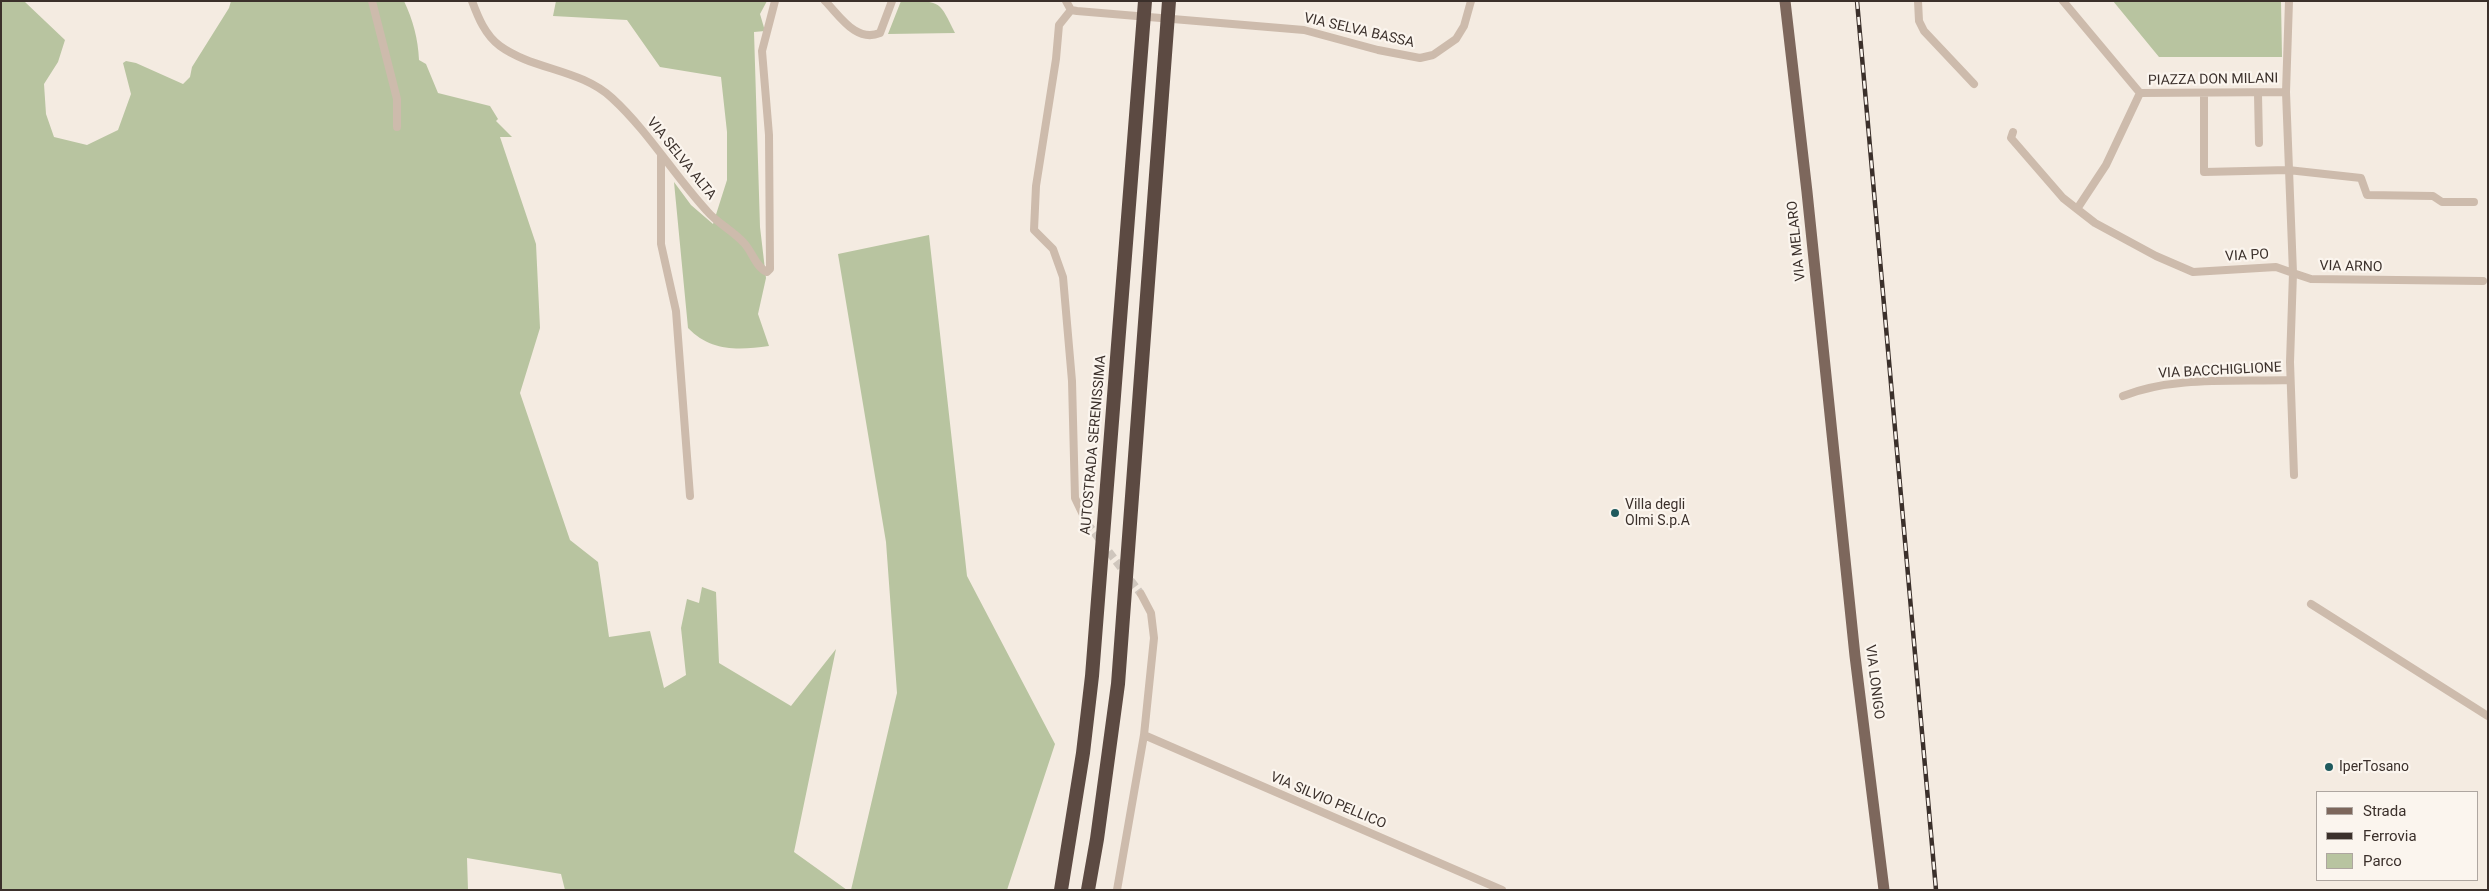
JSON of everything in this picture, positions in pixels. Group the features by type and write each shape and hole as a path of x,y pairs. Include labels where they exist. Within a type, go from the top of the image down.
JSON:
{"highway":[{"name":"AUTOSTRADA SERENISSIMA","path":"1061,890 1081,763 1092,676 1145,1"},
{"path":"1088,890 1101,812 1118,684 1169,1"}],"main road":[{"name":"VIA MELARO","path":"1785,1 1838,478"},
{"name":"VIA LONIGO","path":"1838,478 1856,656 1884,890"}],"street":[{"path":"372,1 397,99 397,127"},
{"name":"VIA SELVA ALTA","path":"472,1 480,22 498,45 517,55 589,82 606,92 639,126 706,210 735,234 750,250 764,271 769,271 772,256 769,215 769,135 762,51 775,1"},
{"path":"825,1 851,28 864,36 880,33 892,1"},
{"path":"1066,1 1071,10 1060,25 1036,186 1034,230 1053,249 1063,277 1072,381 1075,498 1087,523"},
{"name":"VIA SELVA BASSA","path":"1071,10 1304,30 1378,50 1420,58 1432,55 1456,39 1464,26 1471,1"},
{"path":"1918,1 1919,20 1924,31 1974,84"},
{"name":"PIAZZA DON MILANI","path":"2062,1 2140,93 2258,94 2286,92"},
{"path":"2289,1 2286,92 2293,273 2290,380 2294,475"},
{"path":"2077,209 2106,165 2140,93"},
{"path":"2204,94 2204,172 2288,170 2362,178 2367,196 2433,196 2442,202 2474,202"},
{"path":"2258,94 2259,143"},
{"name":"VIA PO","path":"2014,132 2011,138 2063,198 2095,223 2193,272 2276,267 2293,273"},
{"path":"661,155 661,244 676,311 690,496"},
{"name":"VIA ARNO","path":"2293,273 2311,279 2483,282"},
{"name":"VIA BACCHIGLIONE","path":"2123,396 2164,384 2290,380"},
{"path":"1118,890 1144,735 1154,638 1150,613 1141,594"},
{"path":"2311,604 2488,716"},
{"name":"VIA SILVIO PELLICO","path":"1144,735 1502,890"}],"green space":[{"path":"1,1 25,2 65,40 58,62 44,84 46,114 54,137 87,145 118,130 131,94 123,63 126,61 136,63 183,84 190,77 192,67 229,8 231,1 404,1 418,45 419,60 426,64 438,93 490,106 498,119 496,121 512,137 500,137 536,244 540,328 520,393 570,540 598,562 609,637 650,631 664,688 686,675 681,628 687,599 699,603 702,587 716,592 719,663 791,706 836,649 794,852 847,890 565,890 561,874 467,858 468,890 1,890"},
{"path":"556,1 767,1 760,14 765,31 754,32 760,227 766,278 758,314 769,346 726,348 706,342 688,328 674,182 691,205 713,224 727,180 727,132 721,77 660,67 627,20 553,16"},
{"path":"901,1 924,1 937,5 945,14 955,33 888,34"},
{"path":"2113,1 2281,1 2282,57 2159,57"},
{"path":"929,235 967,576 1055,744 1007,890 851,890 897,693 886,542 838,254"}],"tunnel":[{"path":"1087,523 1141,594"}],"railway":[{"path":"1857,1 1936,890"}],"place":[{"name":"Villa degli Olmi S.p.A","path":"1615,513"},
{"name":"IperTosano","path":"2329,767"}]}
